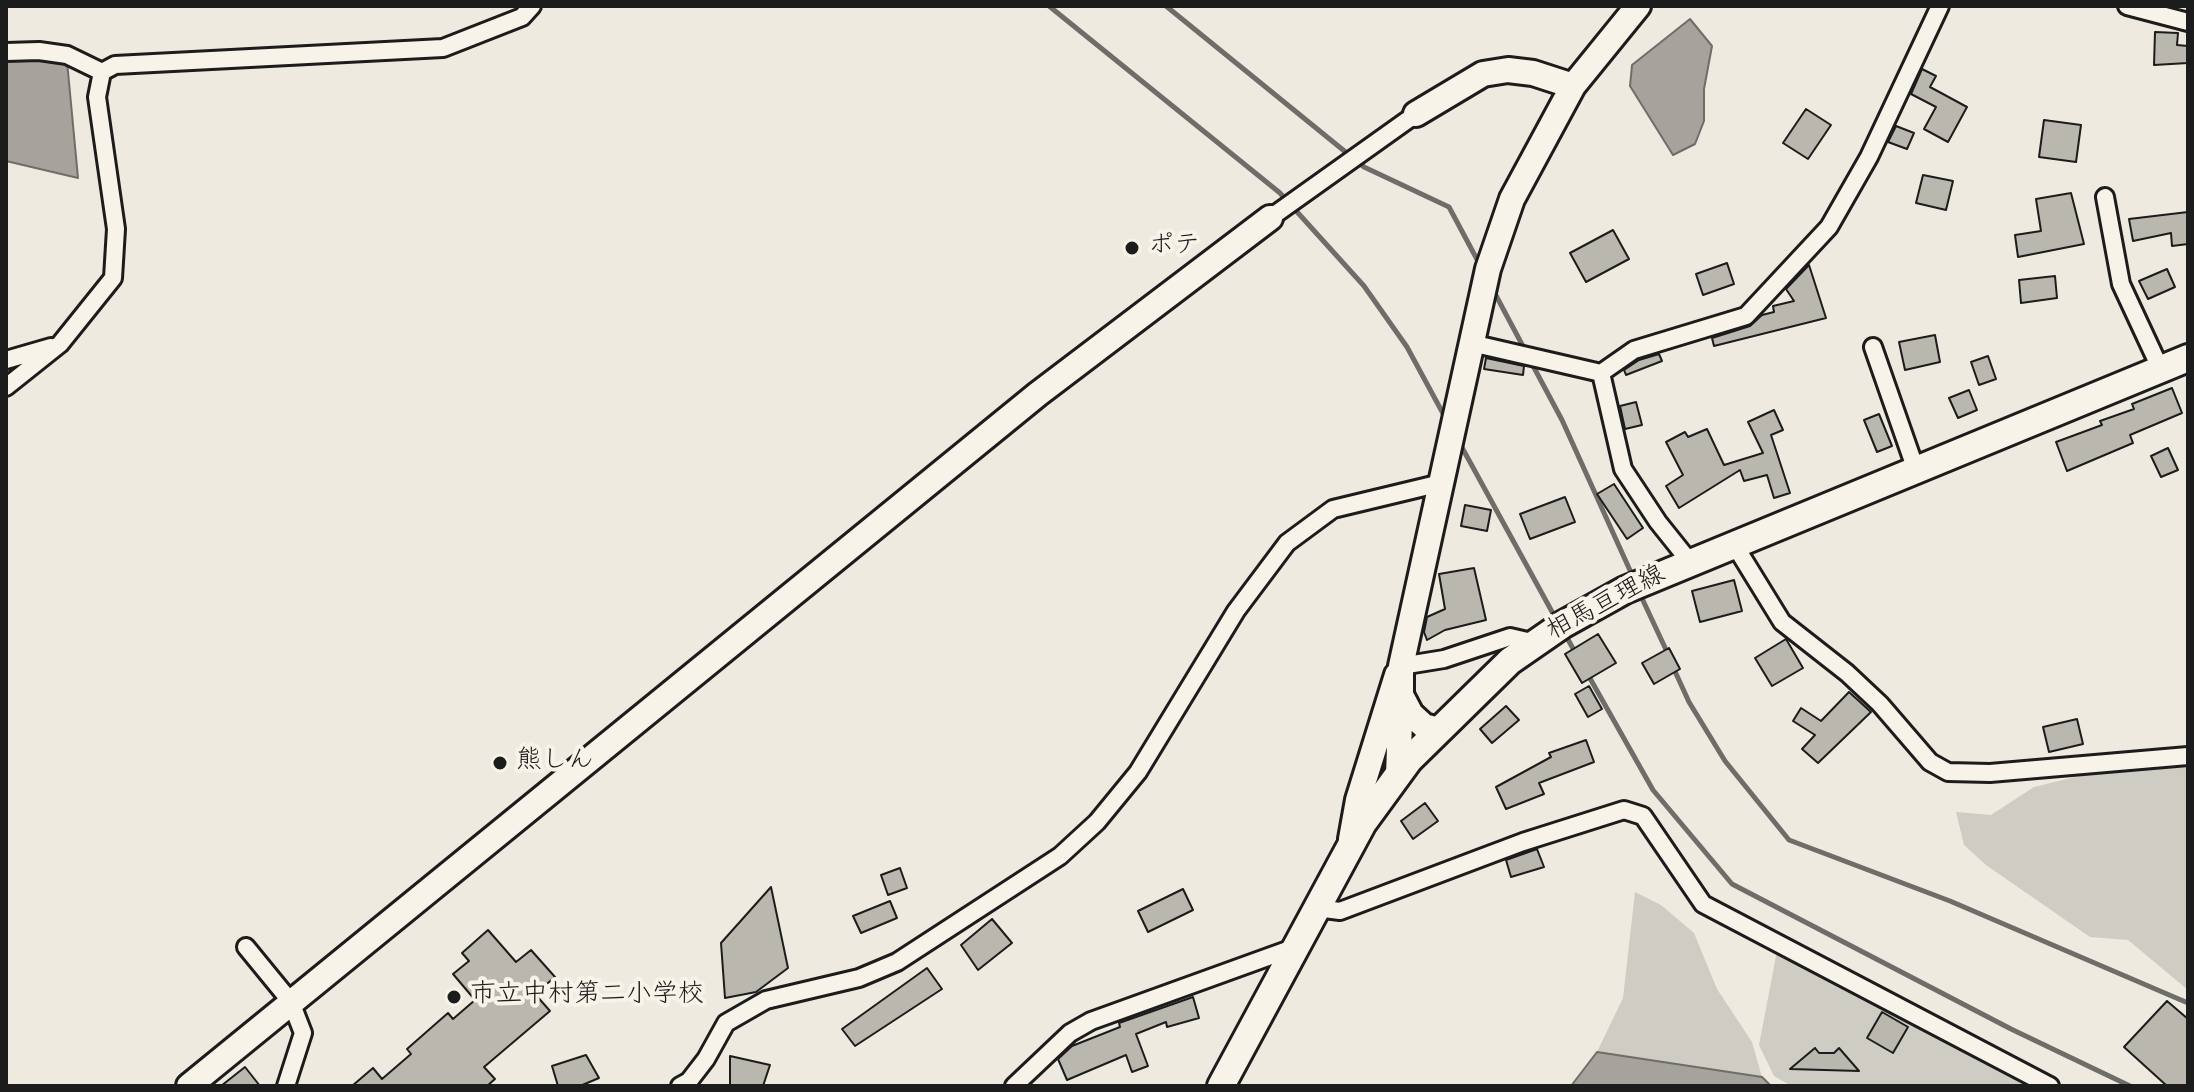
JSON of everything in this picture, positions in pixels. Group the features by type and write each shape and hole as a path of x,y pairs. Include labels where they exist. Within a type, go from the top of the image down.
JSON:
{"main road":[{"name":"相馬亘理線","path":"1221,1086 1350,845 1398,775 1510,661 1625,590 2188,358"}],"street":[{"path":"102,72 115,65 443,48 522,17 532,6"},
{"path":"1350,845 1358,800 1401,666 1488,269 1512,199 1573,86 1638,6"},
{"path":"1471,343 1601,373 1634,350 1746,316 1829,227 1869,157 1940,6"},
{"path":"2127,6 2188,22"},
{"path":"6,52 39,51 67,55 102,72"},
{"path":"189,1086 1038,394 1270,218 1416,114 1483,74 1508,70 1533,73 1573,86"},
{"path":"6,387 60,344 113,278 116,229 97,97 102,72"},
{"path":"2105,197 2121,284 2161,370"},
{"path":"6,360 60,344"},
{"path":"1873,347 1916,470"},
{"path":"1601,373 1623,469 1690,562"},
{"path":"680,1086 689,1081 706,1059 726,1023 766,1000 859,978 897,962 1060,856 1097,822 1138,772 1236,611 1287,543 1333,509 1441,483"},
{"path":"1734,544 1782,622 1847,673 1880,704 1930,762 1948,772 1990,773 2188,756"},
{"path":"1401,666 1444,659 1510,637 1536,643"},
{"path":"1398,775 1401,666"},
{"path":"1401,695 1424,726 1439,730"},
{"path":"1316,908 1340,911 1523,842 1624,810 1643,816 1703,904 2050,1086"},
{"path":"246,947 291,1002 303,1033 286,1086"},
{"path":"1014,1086 1070,1033 1091,1021 1293,948"}],"shaded area":[{"path":"1690,19 1712,46 1704,89 1704,121 1695,144 1673,155 1630,86 1632,65"},
{"path":"67,61 78,178 6,161 6,62"},
{"path":"2188,763 2188,990 2128,940 2090,937 1986,865 1964,845 1956,812 1991,815 2034,787 2079,776"},
{"path":"1635,892 1661,905 1694,933 1717,989 1752,1042 1762,1077 1597,1052 1623,998"},
{"path":"1777,951 2037,1086 1791,1086 1774,1076 1759,1045"},
{"path":"1597,1052 1762,1077 1771,1086 1571,1086"}],"building":[{"path":"2155,32 2178,33 2177,45 2188,46 2188,63 2154,65"},
{"path":"1922,69 1936,76 1930,87 1967,107 1948,142 1924,129 1936,107 1911,94"},
{"path":"1806,109 1831,125 1808,159 1783,143"},
{"path":"2044,120 2081,125 2076,162 2039,157"},
{"path":"1896,126 1914,133 1907,149 1888,142"},
{"path":"1923,175 1953,181 1946,210 1916,203"},
{"path":"2071,193 2084,244 2018,257 2015,235 2041,231 2036,199"},
{"path":"2188,212 2188,244 2172,246 2171,233 2133,241 2129,219"},
{"path":"1613,230 1629,259 1586,282 1570,253"},
{"path":"1727,263 1734,284 1703,295 1696,274"},
{"path":"1809,265 1826,318 1714,346 1712,338 1750,326 1762,315 1774,312 1773,306 1794,301 1786,289"},
{"path":"2167,269 2175,287 2148,299 2139,281"},
{"path":"2055,276 2057,298 2021,303 2019,280"},
{"path":"1935,335 1940,362 1905,370 1899,342"},
{"path":"1659,354 1662,361 1626,375 1624,370 1639,360"},
{"path":"1988,356 1996,379 1979,385 1971,362"},
{"path":"1486,358 1524,366 1523,375 1484,369"},
{"path":"2172,388 2182,413 2130,435 2133,443 2067,471 2056,442 2102,425 2100,421 2134,409 2132,404"},
{"path":"1969,390 1977,410 1958,418 1949,398"},
{"path":"1636,402 1642,425 1625,429 1620,406"},
{"path":"1774,410 1783,430 1771,435 1790,493 1774,498 1767,475 1744,481 1740,470 1679,508 1666,486 1683,475 1666,442 1685,432 1688,437 1707,429 1724,465 1763,453 1748,422"},
{"path":"1879,414 1892,446 1877,452 1864,420"},
{"path":"2168,448 2178,470 2161,477 2151,456"},
{"path":"1614,484 1643,528 1627,539 1597,494"},
{"path":"1565,497 1575,522 1530,539 1520,514"},
{"path":"1465,505 1491,510 1487,531 1461,526"},
{"path":"1474,568 1486,620 1445,630 1427,640 1424,632 1427,617 1445,609 1439,574"},
{"path":"1734,580 1742,611 1700,622 1692,591"},
{"path":"1598,634 1616,663 1582,683 1565,654"},
{"path":"1786,639 1803,668 1772,686 1755,658"},
{"path":"1669,648 1680,669 1654,684 1642,663"},
{"path":"1589,686 1602,709 1588,717 1575,694"},
{"path":"1849,692 1871,712 1818,763 1802,749 1815,735 1793,721 1801,708 1821,721"},
{"path":"1506,706 1519,720 1492,743 1480,729"},
{"path":"2077,719 2083,744 2049,752 2043,727"},
{"path":"1586,740 1594,762 1539,783 1544,794 1506,809 1496,787 1551,757 1549,753"},
{"path":"1425,803 1438,821 1413,839 1401,821"},
{"path":"1537,849 1544,867 1511,877 1506,860"},
{"path":"900,868 907,888 888,895 881,875"},
{"path":"771,887 788,968 756,992 725,998 721,943"},
{"path":"1183,889 1193,910 1148,932 1138,911"},
{"path":"890,901 897,918 861,933 853,916"},
{"path":"992,919 1012,943 978,970 961,945"},
{"path":"488,930 516,962 531,950 555,977 535,994 550,1011 484,1067 495,1079 487,1086 352,1086 373,1068 382,1079 411,1054 407,1049 448,1013 453,1019 475,1000 453,974 469,961 462,953"},
{"path":"927,968 942,989 855,1046 842,1029"},
{"path":"1193,997 1199,1018 1167,1027 1166,1022 1136,1034 1148,1066 1132,1072 1126,1055 1067,1080 1058,1059 1072,1046 1120,1027 1119,1023"},
{"path":"2167,1001 2188,1019 2188,1086 2167,1086 2124,1047"},
{"path":"1882,1012 1908,1027 1893,1053 1867,1038"},
{"path":"1815,1048 1819,1053 1834,1053 1839,1048 1859,1071 1790,1069"},
{"path":"586,1055 599,1078 580,1086 558,1086 552,1066"},
{"path":"730,1056 770,1065 763,1086 730,1086"},
{"path":"245,1067 260,1086 221,1086"}],"waterway":[{"path":"1049,6 1280,193 1364,286 1407,347 1446,419"},
{"path":"1166,6 1364,167 1449,207 1480,265"},
{"path":"1492,288 1525,350"},
{"path":"1531,362 1562,420 1633,577"},
{"path":"1459,442 1556,619"},
{"path":"1640,594 1668,654"},
{"path":"1565,634 1576,654"},
{"path":"1673,667 1689,702 1725,761 1789,840 1950,901 2188,1003"},
{"path":"1587,673 1653,790 1732,884 2011,1029 2130,1086"}],"place":[{"name":"ポテ","path":"1132,248"},
{"name":"熊しん","path":"500,763"},
{"name":"市立中村第二小学校","path":"454,997"}]}
